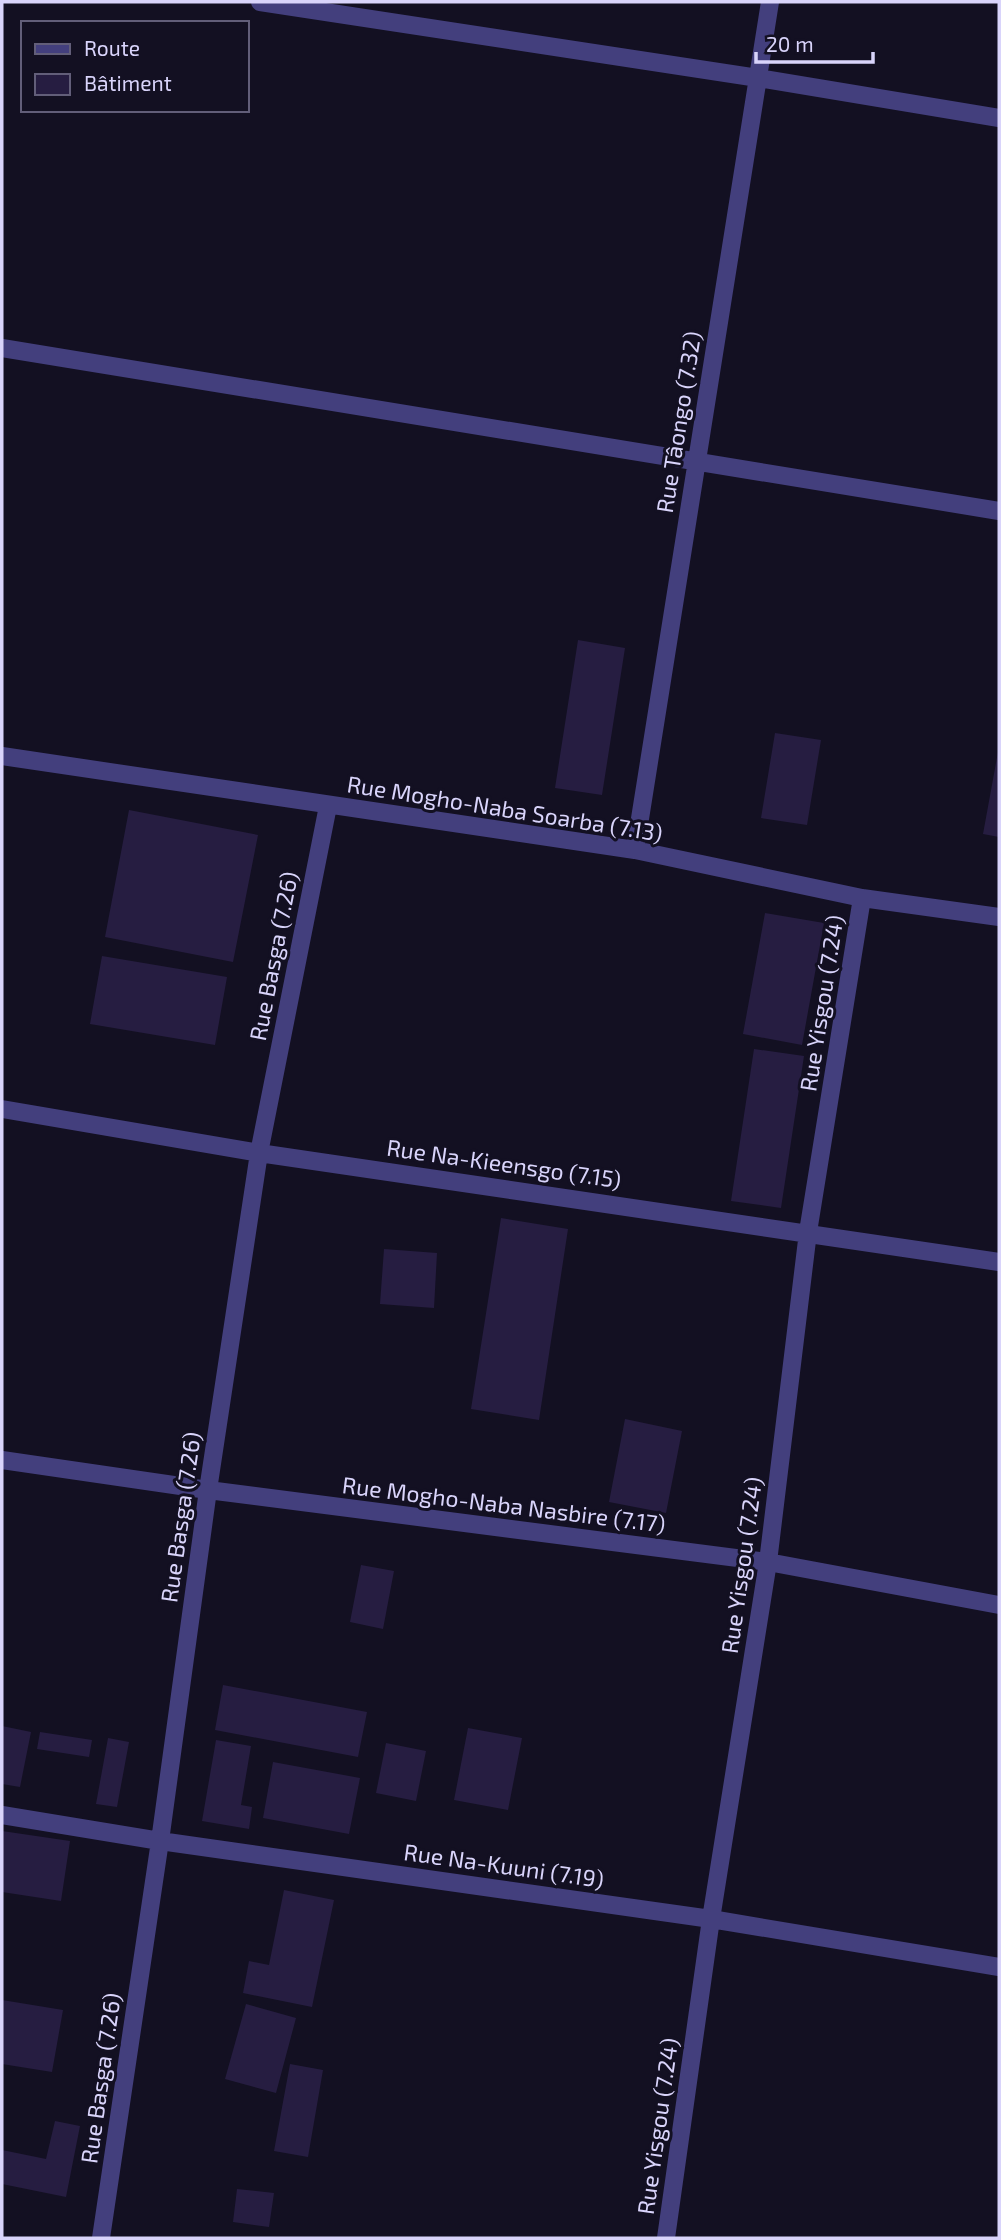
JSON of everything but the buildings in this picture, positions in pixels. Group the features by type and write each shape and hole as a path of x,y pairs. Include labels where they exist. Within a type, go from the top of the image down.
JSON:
{"street":[{"path":"260,2 354,9 999,118"},
{"name":"Rue Tâongo (7.32)","path":"635,850 770,2"},
{"path":"2,348 999,511"},
{"name":"Rue Mogho-Naba Soarba (7.13)","path":"2,756 635,850 862,898 999,917"},
{"name":"Rue Basga (7.26)","path":"101,2238 259,1153 328,806"},
{"name":"Rue Yisgou (7.24)","path":"666,2238 711,1919 768,1562 808,1232 862,898"},
{"name":"Rue Na-Kieensgo (7.15)","path":"2,1109 259,1153 999,1262"},
{"name":"Rue Mogho-Naba Nasbire (7.17)","path":"2,1460 208,1490 768,1562 999,1605"},
{"name":"Rue Na-Kuuni (7.19)","path":"2,1815 160,1841 711,1919 999,1968"}]}
